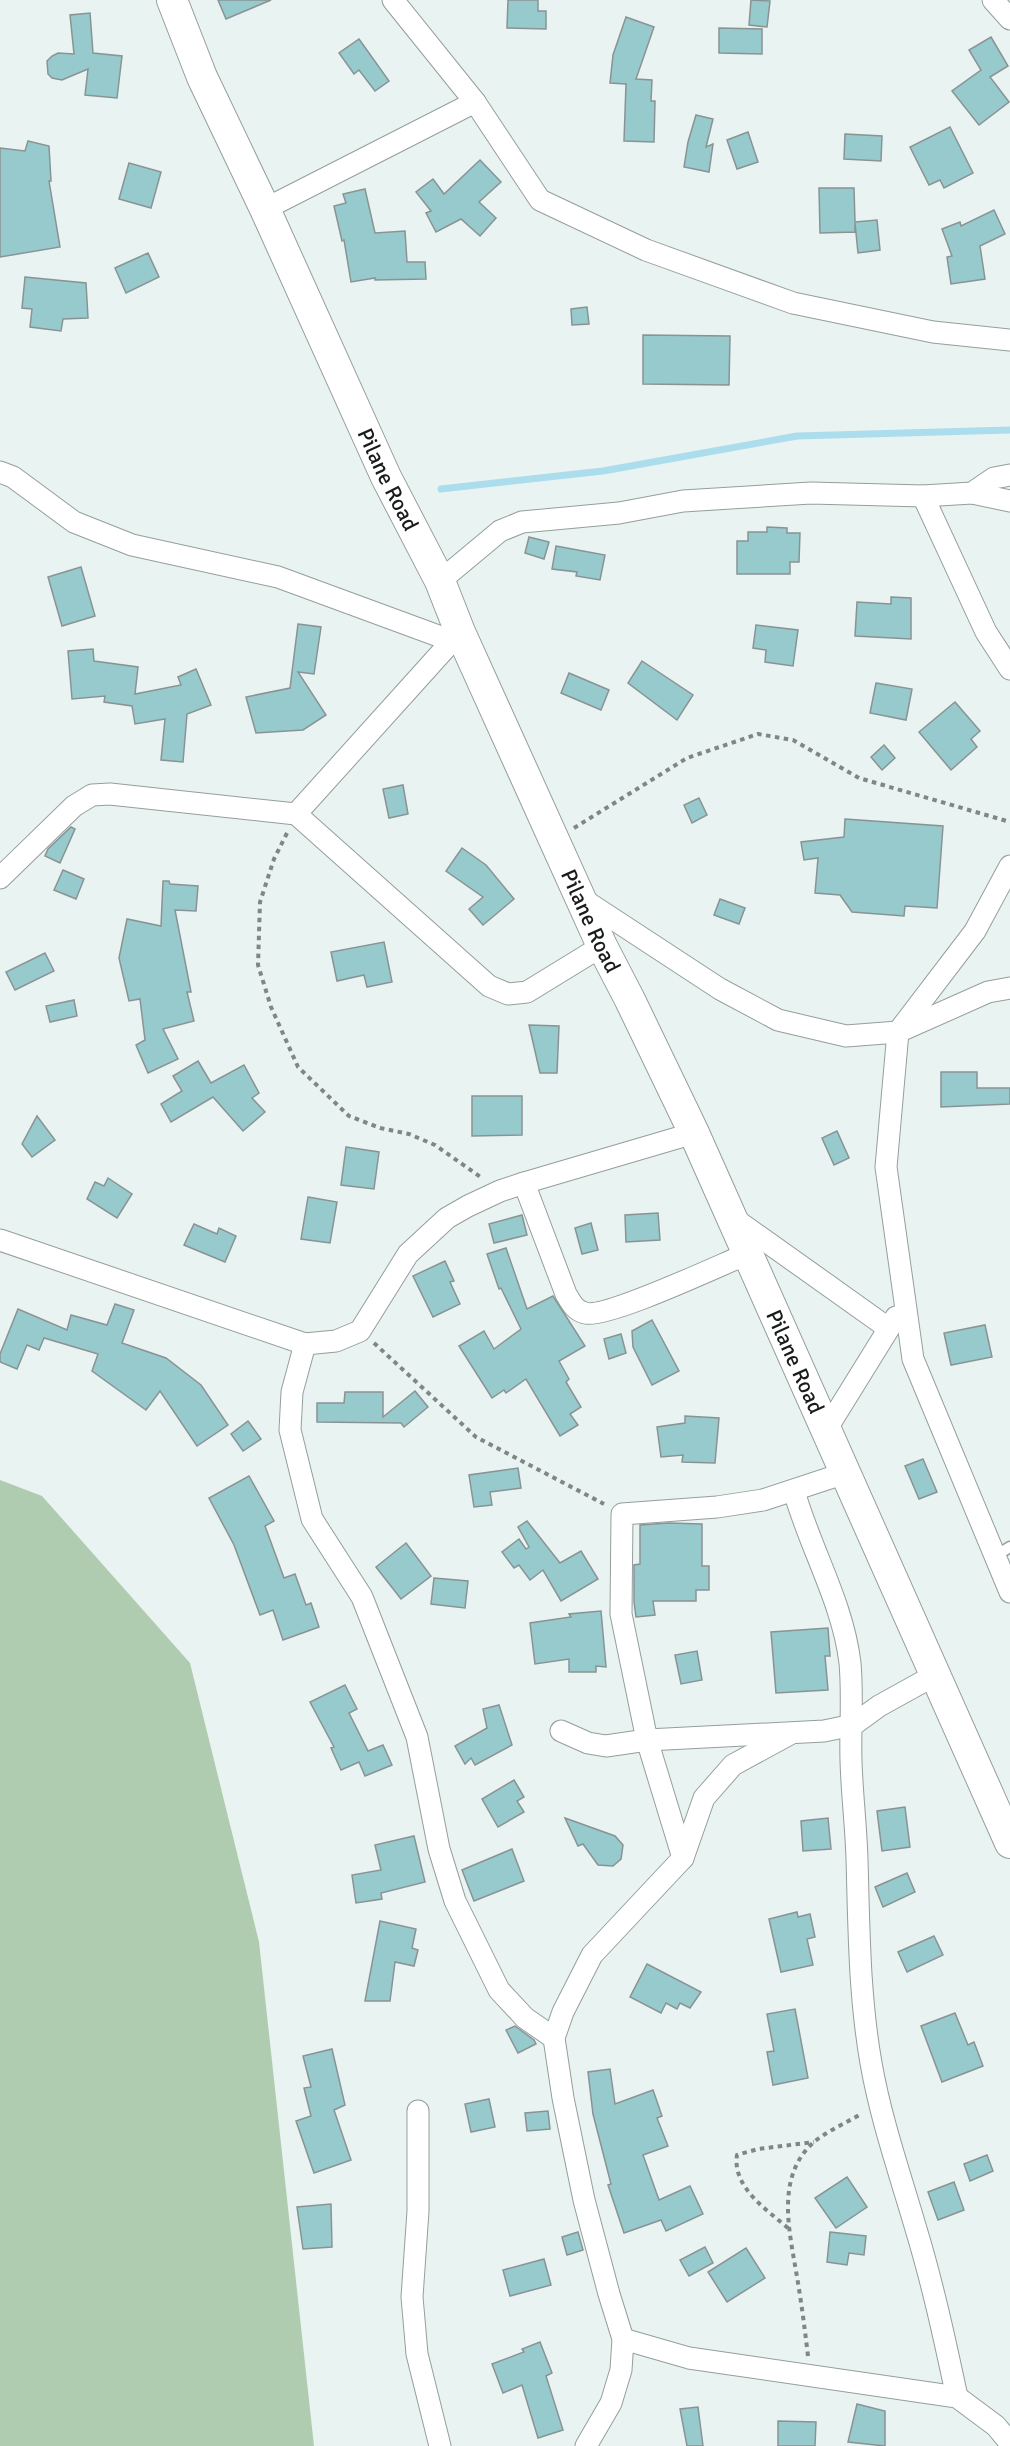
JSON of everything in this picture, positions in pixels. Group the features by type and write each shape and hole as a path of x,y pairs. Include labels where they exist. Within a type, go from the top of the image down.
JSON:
{"main road":[{"name":"Pilane Road","path":"172,0 202,77 386,477 440,581 456,636 602,946 694,1133 1010,1843"}],"street":[{"path":"393,0 475,102 540,200 646,250 793,303 933,333 1010,340"},
{"path":"993,0 1010,19"},
{"path":"265,210 475,102"},
{"path":"0,472 13,477 74,522 123,541 279,577 456,636 296,814"},
{"path":"972,493 994,478 1010,475"},
{"path":"440,581 500,531 522,522 619,513 683,501 811,493 923,496 972,493 1010,501"},
{"path":"923,496 986,632 1010,669"},
{"path":"0,878 74,806 92,795 110,794 296,814 489,986 508,994 527,992 602,946"},
{"path":"1010,867 975,932 898,1032 886,1167 914,1359 1003,1551 1010,1592"},
{"path":"581,898 720,989 778,1020 846,1036 898,1032 988,992 1010,988"},
{"path":"0,1240 305,1344 336,1341 360,1331 408,1254 447,1218 500,1191 694,1133"},
{"path":"524,1183 566,1294 574,1308 585,1313 610,1311 747,1254"},
{"path":"729,1215 888,1328"},
{"path":"826,1430 905,1304"},
{"path":"305,1344 292,1392 290,1430 312,1518 362,1597 417,1737 439,1849 455,1901 499,1990 525,2018 554,2038"},
{"path":"683,1858 647,1740 621,1614 622,1514 717,1507 763,1500 845,1473"},
{"path":"794,1491 845,1634 850,1663 858,1954 871,2063 896,2165 938,2307 957,2397"},
{"path":"561,1731 588,1743 606,1746 647,1740 790,1734 853,1725 879,1706 935,1675"},
{"path":"586,2446 611,2403 621,2370 623,2338 584,2200 563,2098 554,2038 563,2012 592,1955 683,1858 704,1798 733,1765 790,1734"},
{"path":"418,2111 418,2211 412,2297 417,2354 440,2446"},
{"path":"623,2338 689,2358 810,2374 896,2390 957,2397 996,2426 1010,2443"}],"path":[{"path":"554,841 687,758 758,734 794,740 859,778 1010,822"},
{"path":"296,814 274,859 261,902 258,965 271,1007 298,1067 349,1116 380,1128 410,1134 435,1144 500,1191"},
{"path":"360,1331 476,1437 622,1514"},
{"path":"788,2229 752,2196 739,2177 737,2155 758,2149 814,2142 880,2103"},
{"path":"810,2374 798,2282 788,2229 789,2192 795,2169 814,2142"}],"green space":[{"path":"0,1480 42,1496 190,1663 259,1942 314,2446 0,2446"}],"building":[{"path":"218,0 271,0 226,19"},
{"path":"508,0 538,0 538,11 546,11 546,29 507,28"},
{"path":"751,0 770,1 767,27 749,25"},
{"path":"90,13 93,53 122,56 117,98 85,95 88,69 62,80 52,78 48,74 47,61 52,56 58,53 74,54 70,15"},
{"path":"626,17 654,27 636,79 652,80 651,101 655,101 654,142 624,141 626,84 610,83 613,55"},
{"path":"719,28 762,29 762,54 719,53"},
{"path":"991,37 1008,66 990,77 1009,102 979,125 952,91 981,70 969,50"},
{"path":"359,39 389,81 375,91 359,70 354,74 339,53"},
{"path":"696,115 713,119 706,147 713,144 709,172 684,167"},
{"path":"950,127 973,173 944,188 940,180 929,185 910,147"},
{"path":"748,132 758,162 737,169 727,140"},
{"path":"845,134 882,136 881,161 844,159"},
{"path":"28,141 49,146 51,181 49,181 60,247 0,257 0,148 25,151"},
{"path":"480,160 501,182 479,202 496,218 480,236 461,219 436,232 426,213 431,211 416,192 433,179 444,194"},
{"path":"129,163 161,172 151,208 119,199"},
{"path":"819,188 854,188 855,222 877,220 880,250 858,253 855,223 855,232 820,233"},
{"path":"365,189 375,233 405,231 407,262 425,262 426,279 375,280 375,278 351,282 344,240 342,241 334,206 346,203 343,194"},
{"path":"994,210 1005,234 980,246 985,279 951,284 947,257 952,256 942,229 960,222 961,226"},
{"path":"148,253 159,277 126,293 115,268"},
{"path":"25,277 86,283 88,318 63,319 61,331 30,327 32,309 22,308"},
{"path":"587,307 589,324 572,325 571,309"},
{"path":"643,335 730,336 729,385 643,384"},
{"path":"767,527 787,528 787,533 800,533 799,562 790,562 790,574 737,574 737,541 748,541 748,532 767,532"},
{"path":"529,537 549,542 544,559 525,553"},
{"path":"556,546 605,555 600,580 576,576 577,572 552,569"},
{"path":"81,567 95,616 62,626 48,577"},
{"path":"891,597 911,598 911,639 855,636 857,602 891,604"},
{"path":"298,624 321,627 314,674 298,672 326,715 303,730 256,733 246,697 290,688"},
{"path":"756,625 798,630 793,666 765,662 766,650 753,648"},
{"path":"93,649 94,661 138,667 135,694 181,685 178,677 196,669 211,705 187,714 183,762 161,760 165,719 135,724 132,706 104,702 105,696 72,699 68,651"},
{"path":"642,661 693,695 677,720 628,683"},
{"path":"569,673 609,690 601,710 561,693"},
{"path":"876,683 912,689 906,720 870,713"},
{"path":"955,702 980,731 971,739 977,747 951,770 919,732"},
{"path":"884,745 895,758 882,770 871,757"},
{"path":"403,785 408,814 389,818 383,789"},
{"path":"699,798 707,815 692,823 684,805"},
{"path":"845,819 943,826 937,908 905,906 904,916 852,912 840,895 815,893 818,858 804,860 801,842 844,837"},
{"path":"71,827 75,829 60,863 45,856 48,849"},
{"path":"462,848 486,865 514,899 483,925 469,909 483,897 446,871"},
{"path":"63,870 84,879 76,899 54,890"},
{"path":"163,881 169,881 170,884 198,886 196,911 175,910 191,992 187,992 194,1021 163,1029 178,1059 148,1073 136,1045 145,1040 140,999 129,1001 119,958 127,919 161,926"},
{"path":"720,899 745,908 739,924 714,915"},
{"path":"384,942 392,982 367,987 364,975 337,981 331,952"},
{"path":"45,953 54,971 15,990 6,972"},
{"path":"74,1000 77,1016 50,1022 46,1006"},
{"path":"529,1025 559,1026 557,1073 540,1073"},
{"path":"198,1061 211,1083 244,1065 259,1093 252,1098 265,1112 243,1131 213,1097 171,1122 161,1104 182,1091 173,1076"},
{"path":"941,1072 977,1072 977,1088 1010,1088 1010,1104 941,1107"},
{"path":"472,1096 522,1096 522,1135 472,1136"},
{"path":"37,1116 55,1140 32,1157 22,1144"},
{"path":"837,1131 849,1158 834,1165 822,1138"},
{"path":"346,1147 379,1152 374,1189 341,1185"},
{"path":"108,1178 132,1194 117,1218 87,1199 95,1182 104,1186"},
{"path":"308,1197 337,1202 330,1243 301,1239"},
{"path":"658,1213 660,1240 626,1242 625,1215"},
{"path":"522,1215 527,1235 494,1243 489,1224"},
{"path":"591,1223 598,1250 582,1254 575,1228"},
{"path":"194,1224 217,1234 219,1228 236,1236 225,1262 184,1245"},
{"path":"506,1248 527,1309 553,1296 585,1346 559,1361 569,1379 566,1382 581,1407 570,1414 578,1425 560,1436 526,1379 506,1393 504,1390 492,1398 459,1346 484,1331 494,1349 521,1329 501,1288 499,1289 487,1254"},
{"path":"445,1261 454,1281 450,1282 460,1304 433,1317 413,1276"},
{"path":"115,1304 134,1310 122,1343 166,1358 201,1385 228,1425 197,1446 160,1391 146,1410 92,1371 98,1354 44,1338 39,1350 27,1345 17,1369 0,1362 0,1354 18,1309 67,1330 71,1315 107,1325"},
{"path":"652,1320 679,1371 652,1385 633,1347 632,1331"},
{"path":"985,1325 992,1357 951,1365 944,1333"},
{"path":"621,1334 626,1353 609,1359 604,1339"},
{"path":"415,1391 428,1407 404,1427 401,1423 317,1422 317,1403 344,1403 345,1392 383,1392 383,1417"},
{"path":"685,1416 719,1418 715,1463 682,1462 683,1455 661,1457 657,1427 685,1423"},
{"path":"248,1421 261,1439 243,1451 231,1434"},
{"path":"923,1459 937,1492 919,1499 905,1466"},
{"path":"518,1468 521,1488 490,1492 492,1505 474,1507 469,1475"},
{"path":"249,1476 274,1521 265,1526 284,1578 295,1574 306,1605 311,1603 319,1627 283,1640 273,1610 260,1615 234,1545 209,1498"},
{"path":"527,1521 560,1563 581,1551 598,1579 561,1601 543,1570 530,1580 519,1565 514,1568 502,1552 519,1539 526,1549 529,1547 518,1527"},
{"path":"702,1524 702,1566 709,1566 709,1590 696,1590 696,1601 653,1601 655,1615 636,1617 634,1565 640,1564 640,1525"},
{"path":"406,1543 431,1576 401,1599 376,1567"},
{"path":"434,1578 468,1581 465,1608 431,1604"},
{"path":"601,1611 606,1667 596,1666 596,1672 569,1672 569,1659 535,1664 530,1623 571,1617 569,1614"},
{"path":"828,1628 830,1656 825,1656 828,1690 776,1693 771,1632"},
{"path":"697,1651 702,1680 681,1684 675,1655"},
{"path":"345,1685 357,1709 349,1713 368,1751 383,1745 392,1765 365,1776 359,1762 341,1770 331,1748 334,1747 310,1702"},
{"path":"499,1705 512,1745 475,1765 471,1758 465,1764 455,1746 487,1728 483,1709"},
{"path":"514,1780 524,1797 517,1801 524,1812 498,1827 482,1799"},
{"path":"905,1807 910,1847 882,1851 877,1811"},
{"path":"565,1818 615,1836 623,1845 621,1859 613,1866 598,1865 583,1844 578,1846"},
{"path":"828,1818 831,1849 803,1851 801,1821"},
{"path":"414,1836 425,1882 381,1893 382,1899 356,1903 352,1875 381,1870 375,1845"},
{"path":"512,1849 524,1881 474,1901 462,1870"},
{"path":"907,1873 915,1892 883,1907 875,1887"},
{"path":"797,1912 798,1917 810,1914 815,1937 807,1939 813,1965 781,1972 769,1919"},
{"path":"380,1921 416,1929 412,1948 418,1950 414,1966 395,1962 390,2001 365,2001"},
{"path":"934,1936 943,1955 907,1972 898,1952"},
{"path":"647,1964 701,1992 690,2008 680,2003 677,2009 666,2003 661,2013 630,1997"},
{"path":"795,2009 808,2078 773,2085 767,2052 774,2051 767,2014"},
{"path":"955,2013 968,2045 974,2042 983,2066 942,2082 921,2026"},
{"path":"515,2026 536,2044 518,2053 506,2030"},
{"path":"332,2049 345,2105 334,2110 351,2160 314,2173 296,2121 311,2116 304,2088 311,2087 303,2056"},
{"path":"610,2069 615,2104 653,2090 662,2116 657,2118 668,2146 643,2155 659,2200 690,2186 703,2214 666,2231 661,2220 624,2233 608,2185 611,2184 593,2114 588,2072"},
{"path":"489,2099 495,2127 471,2132 465,2104"},
{"path":"548,2111 550,2129 527,2131 525,2113"},
{"path":"987,2155 993,2171 970,2181 964,2164"},
{"path":"847,2177 867,2207 836,2228 815,2198"},
{"path":"954,2182 964,2210 938,2220 928,2192"},
{"path":"331,2204 332,2247 303,2249 297,2207"},
{"path":"578,2232 583,2250 567,2255 562,2237"},
{"path":"830,2232 866,2236 864,2255 849,2253 847,2265 827,2262"},
{"path":"705,2247 713,2263 689,2276 680,2260"},
{"path":"746,2248 765,2278 727,2302 708,2272"},
{"path":"544,2259 551,2285 510,2296 503,2270"},
{"path":"540,2342 552,2373 546,2376 563,2430 538,2438 522,2385 503,2393 492,2364 524,2352 522,2349"},
{"path":"857,2404 885,2411 885,2446 848,2442"},
{"path":"698,2407 703,2446 687,2446 680,2409"},
{"path":"778,2421 816,2422 815,2446 778,2446"}],"waterway":[{"path":"441,489 603,471 797,436 1010,430"}]}
